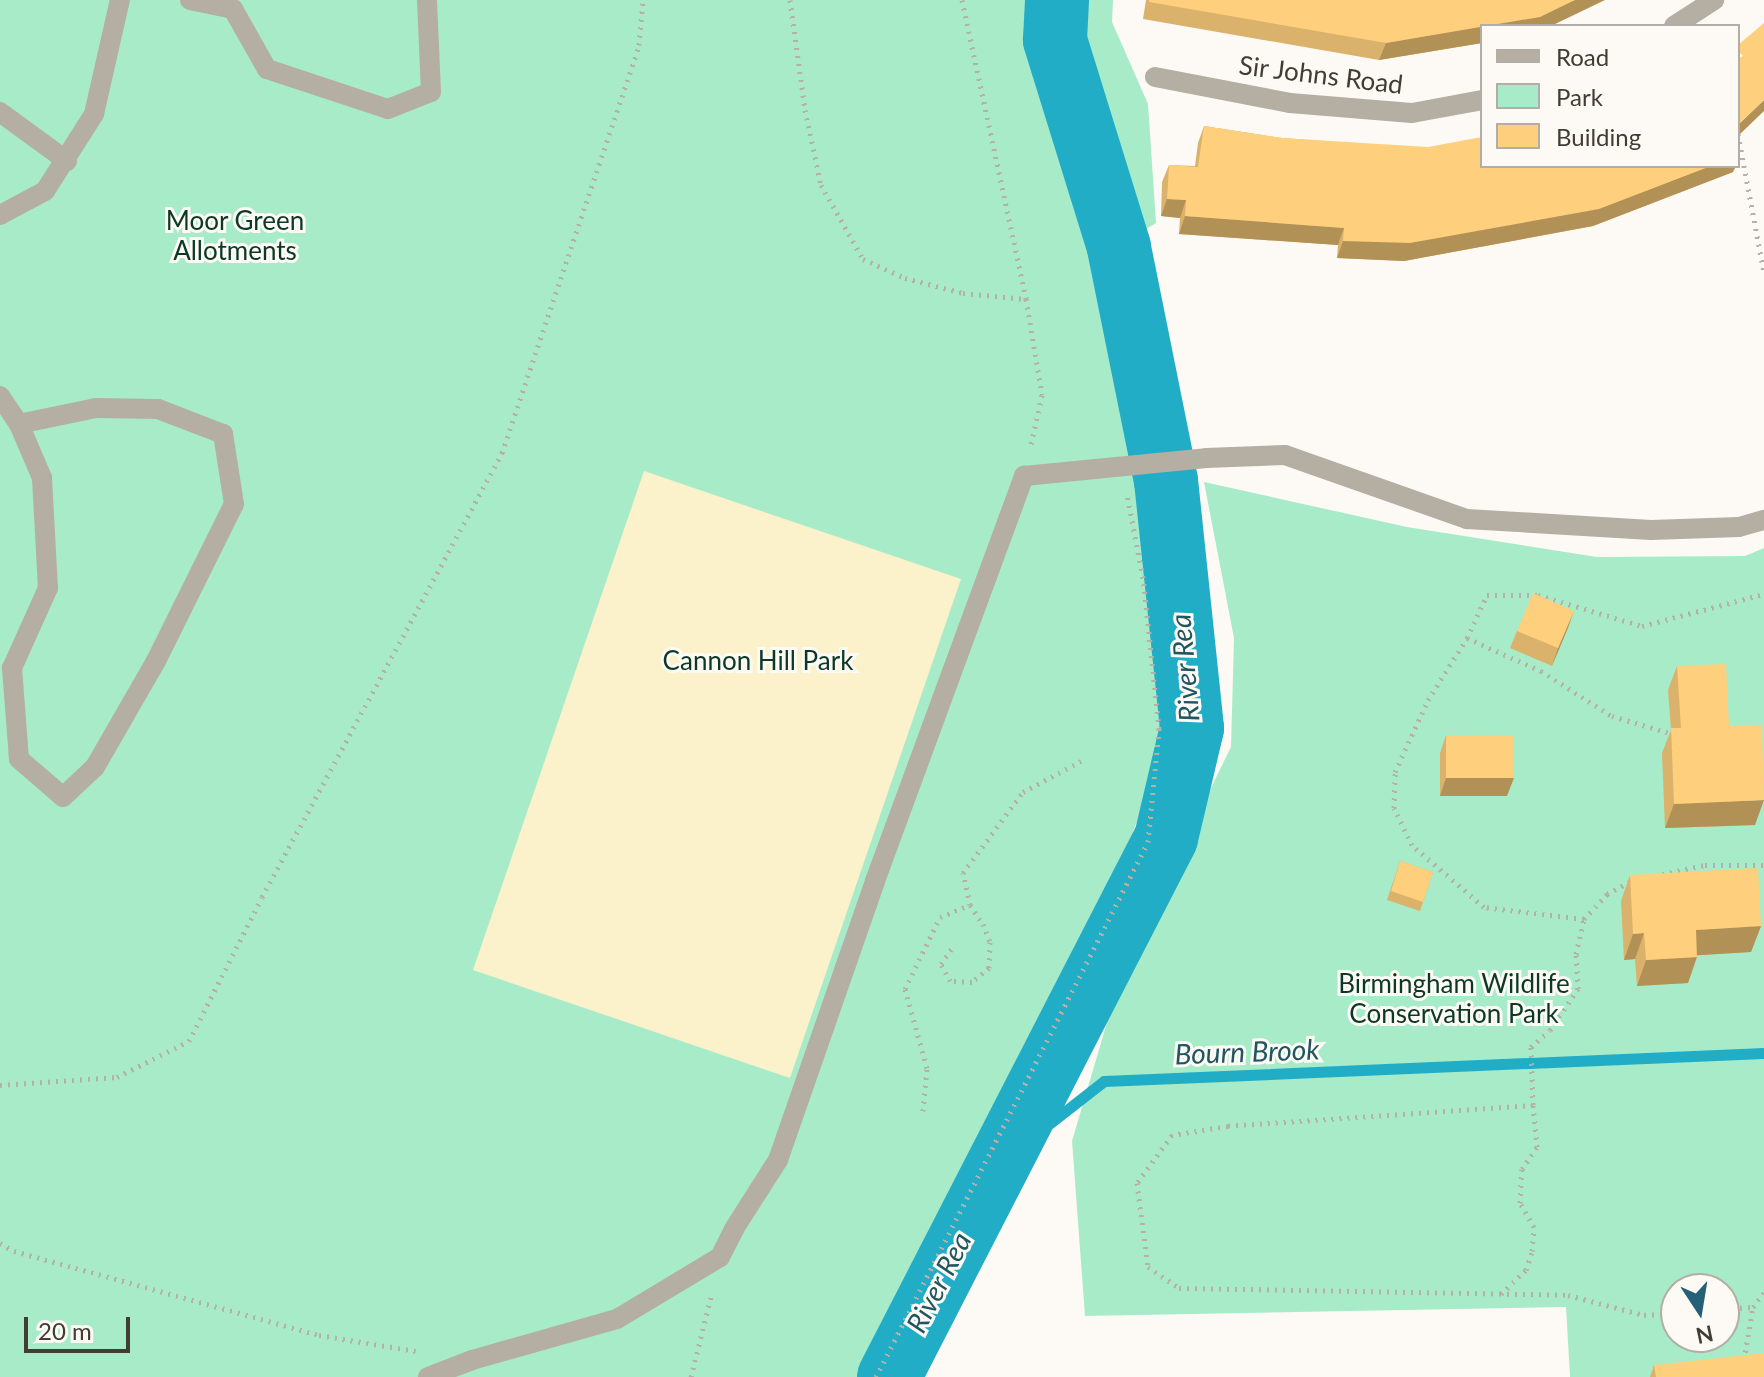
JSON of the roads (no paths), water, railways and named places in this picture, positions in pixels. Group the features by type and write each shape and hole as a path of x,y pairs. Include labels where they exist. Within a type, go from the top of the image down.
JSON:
{"street":[{"path":"0,215 45,191 67,161 94,114 120,0"},
{"path":"190,0 238,4 267,69 388,109 431,92 427,0"},
{"path":"1677,24 1714,0"},
{"name":"Sir Johns Road","path":"1155,77 1290,103 1412,113 1480,100"},
{"path":"0,112 67,161"},
{"path":"0,396 19,424 42,478 48,588 12,668 19,759 63,797 95,767 156,661 234,504 223,434 158,409 96,408 19,424"},
{"path":"428,1377 472,1360 617,1319 720,1257 778,1160 875,881 1024,476 1206,458 1285,455 1467,519 1651,530 1739,527 1764,520"}],"waterway":[{"name":"River Rea","path":"889,1377 1166,838 1192,728 1166,481 1119,247 1055,40 1057,0"},
{"name":"Bourn Brook","path":"999,1163 1104,1081 1764,1053"}],"park label":[{"name":"Moor Green Allotments","path":"235,236"},
{"name":"Cannon Hill Park","path":"758,661"},
{"name":"Birmingham Wildlife Conservation Park","path":"1454,999"}]}
